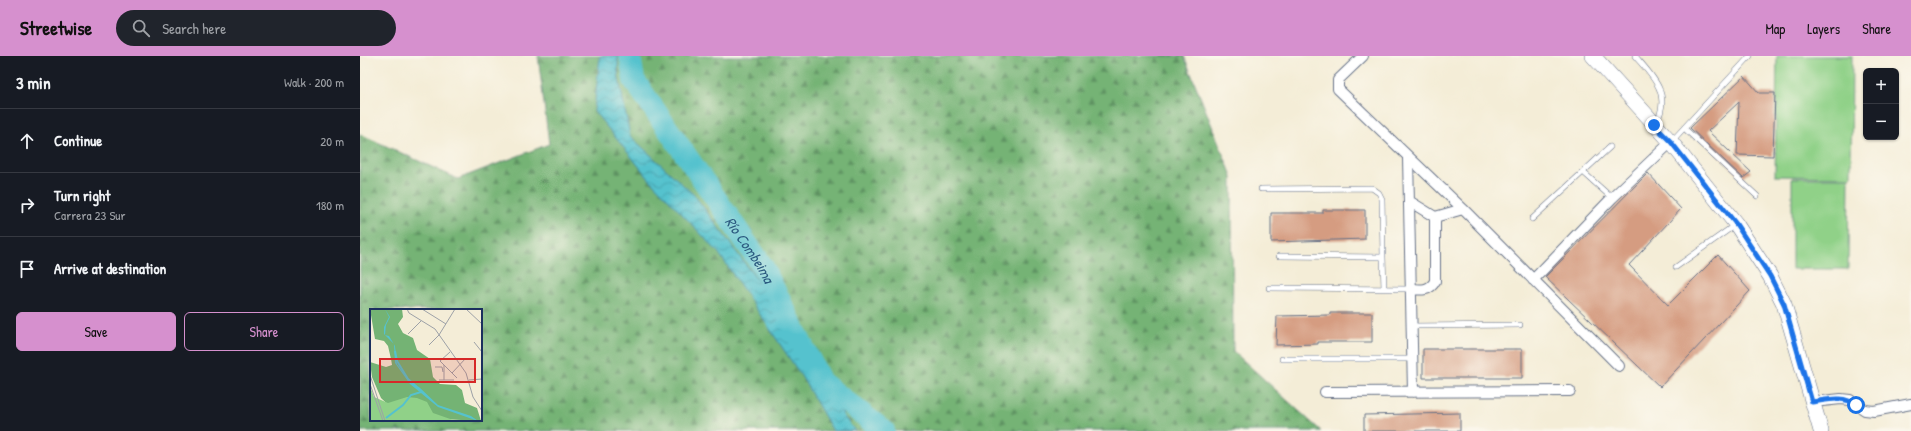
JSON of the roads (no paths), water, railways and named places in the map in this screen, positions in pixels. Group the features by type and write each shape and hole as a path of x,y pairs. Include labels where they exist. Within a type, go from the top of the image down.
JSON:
{"main road":[{"path":"1593,56 1671,142 1736,224 1770,276 1784,304 1821,431"}],"street":[{"path":"1363,56 1338,80 1338,89 1463,209 1619,366"},
{"path":"1533,280 1612,198 1671,142"},
{"path":"1408,156 1413,392"},
{"path":"1409,201 1435,217 1463,209"},
{"path":"1410,289 1428,289 1435,281 1435,217"},
{"path":"1325,392 1570,391"},
{"path":"1812,402 1841,399 1850,400 1865,410 1874,411 1911,404"}],"lane":[{"path":"1635,56 1650,74 1660,91 1662,112 1654,125"},
{"path":"1671,142 1750,56"},
{"path":"1684,128 1757,196"},
{"path":"1532,219 1610,147"},
{"path":"1584,172 1612,198"},
{"path":"1261,189 1372,188 1379,193 1382,199 1384,289"},
{"path":"1676,267 1736,224"},
{"path":"1279,256 1384,257"},
{"path":"1269,288 1410,289"},
{"path":"1411,326 1520,325"},
{"path":"1282,359 1412,359"}],"water":[{"path":"600,56 618,56 618,74 630,136 695,196 774,303 845,418 855,431 833,431 800,374 718,252 650,180 594,111"}],"waterway":[{"name":"Río Combeima","path":"630,56 634,80 763,267 821,382 884,431"}]}
